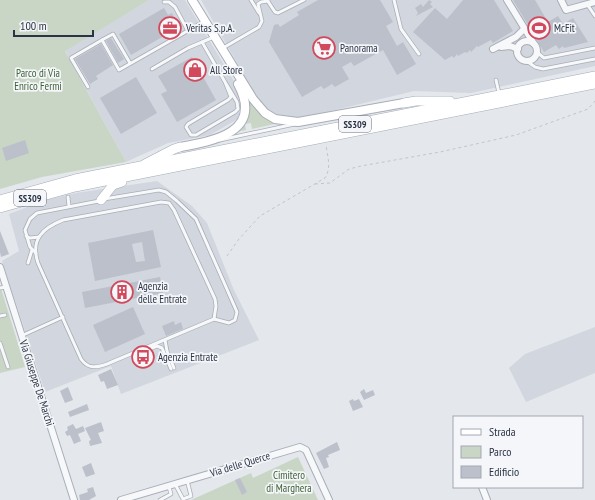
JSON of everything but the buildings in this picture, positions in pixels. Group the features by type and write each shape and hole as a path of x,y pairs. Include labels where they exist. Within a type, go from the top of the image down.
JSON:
{"main road":[{"name":"SS309","path":"0,208 45,194 139,171 595,76"},
{"name":"SS309","path":"0,200 76,179 139,171 325,137 595,84"},
{"path":"404,103 416,101 472,101"},
{"path":"101,200 115,184 135,179 139,171 174,149 180,148"}],"street":[{"path":"180,148 213,141 228,135 234,130 243,117 245,104 240,86 215,38 192,0"},
{"path":"507,0 534,44 538,53 533,60 528,62 520,58 520,45 523,30 521,23"},
{"path":"561,0 566,10 595,2"},
{"path":"523,30 516,37 494,48 520,45 528,41 534,44"},
{"path":"509,40 514,40 520,45"},
{"path":"221,49 258,106 275,119 298,122 404,103"},
{"name":"Via Giuseppe De Marchi","path":"0,267 3,288 21,336 74,500"},
{"name":"Via delle Querce","path":"121,500 300,447 306,450 329,500"},
{"path":"482,488 487,500"}],"lane":[{"path":"251,0 261,16"},
{"path":"221,49 259,27 262,22 258,4 267,0 278,14 304,0"},
{"path":"394,0 401,30 419,54"},
{"path":"164,2 169,2 175,7 188,31"},
{"path":"587,4 595,16"},
{"path":"102,40 119,70 205,21"},
{"path":"88,87 72,58 102,40 113,34 130,63"},
{"path":"152,69 202,42 215,38"},
{"path":"202,42 237,102 238,109 196,135 191,135 186,126 188,124 230,99 231,95 225,82"},
{"path":"538,53 544,58 595,48"},
{"path":"528,62 535,67 543,69 595,59"},
{"path":"496,80 499,95"},
{"path":"213,141 298,122"},
{"path":"36,253 32,250 26,236 27,225 35,215 69,206 149,191 159,190 166,192 193,215 237,312 235,320 229,323 214,319 100,367 89,367 81,359 38,262 36,253 39,237 48,227 62,220 161,202 169,203 174,210 214,299 216,306 214,319"},
{"path":"68,197 69,206"},
{"path":"26,236 30,238 39,237"},
{"path":"28,263 32,250"},
{"path":"0,316 5,315"},
{"path":"21,336 62,317"},
{"path":"140,351 159,346 163,350 172,369 165,340"},
{"path":"0,343 8,367"},
{"path":"172,484 183,499 192,498 186,480"},
{"path":"160,500 171,494 172,484"}],"path":[{"path":"315,184 330,183 349,170 361,166 440,152 516,135 588,109 595,101"},
{"path":"227,256 239,239 260,216 325,178 328,172 325,137"}],"shaded area":[{"path":"149,0 185,0 238,88 242,105 241,113 238,119 210,135 168,143 126,162 65,50"},
{"path":"201,0 595,0 595,66 471,93 414,91 294,120 275,115 261,105"},
{"path":"157,181 192,206 207,223 233,288 259,340 121,394 111,366 45,392 2,261 19,251 9,214 46,200 76,193"},
{"path":"595,327 595,373 526,402 509,368 525,354"}],"green space":[{"name":"Parco di Via Enrico Fermi","path":"0,0 149,0 65,51 126,162 42,177 0,189"},
{"path":"246,96 279,123 252,129 251,123 245,124 246,130 235,132"},
{"path":"0,285 25,367 0,373"},
{"name":"Cimitero di Marghera","path":"298,457 318,500 191,500 251,473 253,478"}],"place":[{"name":"Veritas S.p.A.","path":"170,28"},
{"name":"McFit","path":"539,28"},
{"name":"Panorama","path":"324,48"},
{"name":"All Store","path":"195,70"},
{"name":"Agenzia delle Entrate","path":"122,292"},
{"name":"Agenzia Entrate","path":"143,357"}]}
